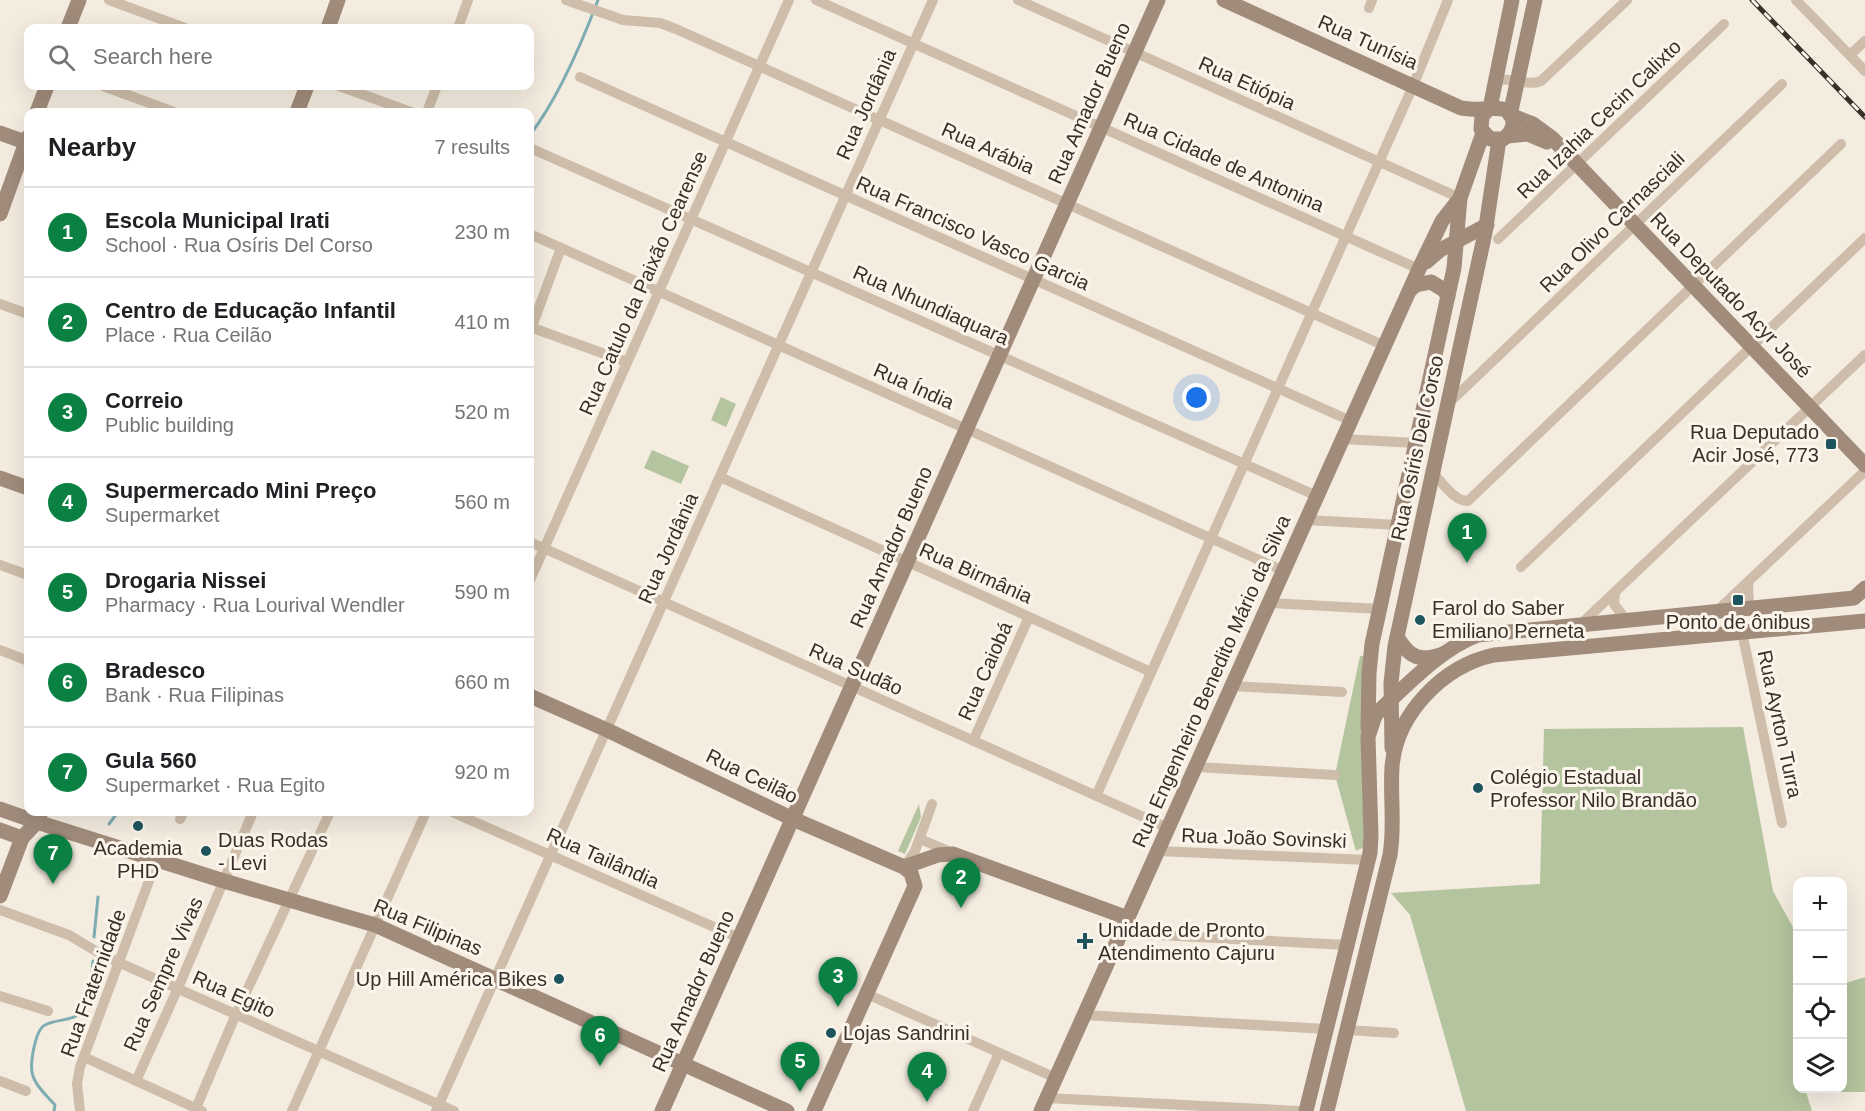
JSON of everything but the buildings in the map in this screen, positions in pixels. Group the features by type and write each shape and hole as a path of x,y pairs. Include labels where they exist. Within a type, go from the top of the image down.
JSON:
{"street":[{"path":"70,24 79,0"},
{"path":"109,0 174,24"},
{"path":"459,24 468,0"},
{"name":"Rua Arábia","path":"566,0 584,3 604,14 623,20 668,25 1385,346"},
{"name":"Rua Catulo da Paixão Cearense","path":"534,571 789,0"},
{"name":"Rua Cidade de Antonina","path":"816,0 1419,268"},
{"name":"Rua Jordânia","path":"438,1108 933,0"},
{"name":"Rua Etiópia","path":"1018,0 1460,198"},
{"name":"Rua Amador Bueno","path":"662,1111 1158,0"},
{"name":"Rua Tunísia","path":"1224,0 1461,108 1479,110 1490,108"},
{"path":"1096,796 1413,86 1448,0"},
{"path":"1490,108 1503,108 1510,115 1513,123 1503,138 1490,139 1481,129 1482,116 1490,108 1512,0"},
{"path":"1510,115 1535,0"},
{"path":"1495,81 1504,79 1529,84 1541,81 1627,0"},
{"path":"1796,0 1865,71"},
{"path":"329,24 336,1"},
{"name":"Rua Izahia Cecin Calixto","path":"1498,239 1572,159 1724,24"},
{"path":"1850,55 1865,41"},
{"name":"Rua Francisco Vasco Garcia","path":"580,77 1351,421"},
{"name":"Rua Olivo Carnasciali","path":"1460,383 1635,225 1782,84"},
{"path":"39,108 46,90"},
{"path":"114,90 163,108"},
{"path":"299,108 305,90"},
{"path":"350,90 400,108"},
{"path":"429,108 435,90"},
{"name":"Rua Tunísia","path":"1461,108 1481,129"},
{"name":"Rua Deputado Acyr José","path":"1510,115 1524,119 1542,130 1572,159 1865,465"},
{"name":"Rua Osíris Del Corso","path":"1306,1111 1368,860 1371,835 1368,737 1370,658 1454,268 1460,198 1481,129"},
{"path":"0,133 24,140"},
{"name":"Rua Deputado Acyr José","path":"1503,138 1521,134 1535,135 1572,159"},
{"name":"Rua Osíris Del Corso","path":"1327,1111 1393,842 1392,662 1448,404 1460,383 1503,138"},
{"path":"1409,472 1418,480 1424,480 1433,473 1457,498 1464,502 1468,501 1841,144"},
{"name":"Rua Nhundiaquara","path":"534,150 1317,496"},
{"path":"0,214 24,151"},
{"name":"Rua Engenheiro Benedito Mário da Silva","path":"1044,1105 1419,268 1442,221 1460,198"},
{"name":"Rua Engenheiro Benedito Mário da Silva","path":"1419,268 1440,250 1487,225"},
{"name":"Rua Índia","path":"534,236 1284,571"},
{"path":"1521,567 1865,238"},
{"path":"534,319 561,248"},
{"path":"1410,290 1423,282 1431,282 1444,290 1448,296"},
{"path":"0,304 24,313"},
{"path":"534,330 627,362"},
{"path":"1580,625 1865,355"},
{"path":"1343,439 1416,444"},
{"path":"1717,611 1865,471"},
{"name":"Rua Birmânia","path":"720,477 1151,672"},
{"path":"0,478 24,487"},
{"path":"1404,499 1408,495 1419,495 1426,505"},
{"path":"1306,520 1398,525"},
{"name":"Rua Sudão","path":"534,544 1168,828"},
{"path":"0,565 24,574"},
{"path":"1742,632 1749,623 1748,582"},
{"path":"1615,592 1614,604 1626,620"},
{"path":"1397,637 1406,650 1417,657 1431,658 1469,638 1484,634 1749,608 1861,594"},
{"path":"1269,603 1380,609"},
{"path":"1601,605 1602,622 1609,644"},
{"name":"Rua Caiobá","path":"973,741 1029,617"},
{"path":"1392,766 1408,718 1425,695 1455,670 1476,660 1494,655 1865,621"},
{"name":"Rua Ayrton Turra","path":"1742,632 1782,823"},
{"path":"0,650 24,659"},
{"path":"1368,737 1375,716 1446,652"},
{"path":"1232,686 1342,692"},
{"name":"Rua Ceilão","path":"534,698 793,819 904,867"},
{"path":"1196,767 1335,775"},
{"path":"904,867 915,851 932,804"},
{"name":"Rua Filipinas","path":"0,809 24,814"},
{"name":"Rua Sempre Vivas","path":"136,1081 251,816"},
{"path":"84,1057 199,1110 236,1014 328,816"},
{"path":"292,1111 424,816"},
{"name":"Rua Tailândia","path":"461,816 740,938"},
{"path":"0,896 22,838 39,817"},
{"name":"Rua Filipinas","path":"39,817 224,881 375,925 787,1111"},
{"path":"0,830 22,838"},
{"path":"920,839 962,857 1128,918"},
{"name":"Rua João Sovinski","path":"1158,851 1368,860"},
{"path":"904,867 945,854 962,857"},
{"path":"814,1111 915,886 913,876 904,867"},
{"name":"Rua Fraternidade","path":"80,1111 77,1084 84,1057 153,870"},
{"name":"Rua Egito","path":"0,910 69,935 120,963 319,1051 438,1108 454,1111"},
{"path":"1121,933 1347,945"},
{"path":"1340,973 1342,978 1351,982 1360,978"},
{"path":"867,994 1056,1078"},
{"path":"1333,1001 1341,994 1347,994 1354,1002"},
{"path":"0,996 48,1011"},
{"path":"1084,1015 1326,1029"},
{"path":"1347,1030 1394,1033"},
{"path":"973,1111 999,1053"},
{"path":"0,1081 26,1091"},
{"path":"1044,1105 1299,1111"}],"green space":[{"path":"721,397 736,404 726,427 711,420"},
{"path":"652,450 689,466 681,484 644,468"},
{"path":"1360,656 1365,656 1364,847 1356,851 1335,775"},
{"path":"1743,727 1773,891 1793,927 1793,1093 1806,1093 1812,1111 1466,1111 1410,915 1391,893 1540,884 1544,729"},
{"path":"919,804 921,817 905,854 898,851"},
{"path":"1865,977 1865,1092 1847,1092 1847,983"}],"waterway":[{"path":"534,130 560,87 598,0"},
{"path":"109,824 115,816"},
{"path":"94,937 98,897"},
{"path":"54,1111 55,1105 39,1088 33,1076 32,1065 36,1041 41,1028 45,1025 71,1018 84,1010 90,993 93,961"}],"railway":[{"path":"1752,0 1865,117"}],"place":[{"name":"Rua Deputado Acir José, 773","path":"1831,444"},
{"name":"Escola Municipal Irati","path":"1467,563"},
{"name":"Ponto de ônibus","path":"1738,600"},
{"name":"Farol do Saber Emiliano Perneta","path":"1420,620"},
{"name":"Colégio Estadual Professor Nilo Brandão","path":"1478,788"},
{"name":"Academia PHD","path":"138,826"},
{"name":"Duas Rodas - Levi","path":"206,851"},
{"name":"Gula 560","path":"53,884"},
{"name":"Centro de Educação Infantil","path":"961,908"},
{"name":"Unidade de Pronto Atendimento Cajuru","path":"1085,941"},
{"name":"Up Hill América Bikes","path":"559,979"},
{"name":"Correio","path":"838,1007"},
{"name":"Lojas Sandrini","path":"831,1033"},
{"name":"Bradesco","path":"600,1066"},
{"name":"Drogaria Nissei","path":"800,1092"},
{"name":"Supermercado Mini Preço","path":"927,1102"}]}
